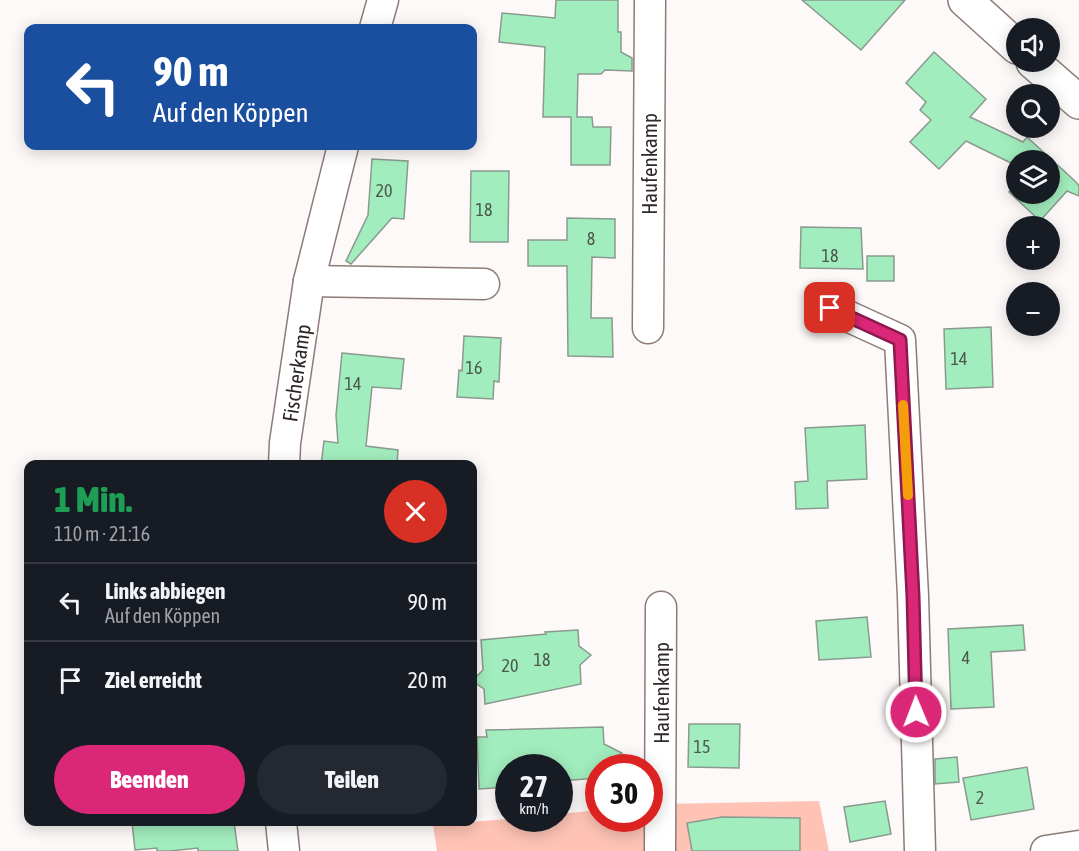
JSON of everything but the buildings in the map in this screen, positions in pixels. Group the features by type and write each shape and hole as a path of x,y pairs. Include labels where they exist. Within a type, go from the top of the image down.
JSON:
{"street":[{"path":"376,24 383,0"},
{"name":"Haufenkamp","path":"648,328 650,0"},
{"path":"965,0 1006,37"},
{"path":"1045,72 1079,102"},
{"name":"Fischerkamp","path":"284,460 309,281 342,150"},
{"path":"309,281 484,284"},
{"path":"830,308 900,340 913,596 920,851"},
{"name":"Haufenkamp","path":"660,851 661,607"},
{"path":"281,826 284,851"},
{"path":"1046,851 1079,846"}],"shaded area":[{"path":"819,801 829,851 437,851 433,826 477,826 477,821 495,820 495,832 573,832 573,813 585,811 585,832 663,832 663,804"}],"slow traffic":[{"path":"903,405 908,495"}],"route":[{"path":"830,308 900,340 913,596 916,712"}]}
